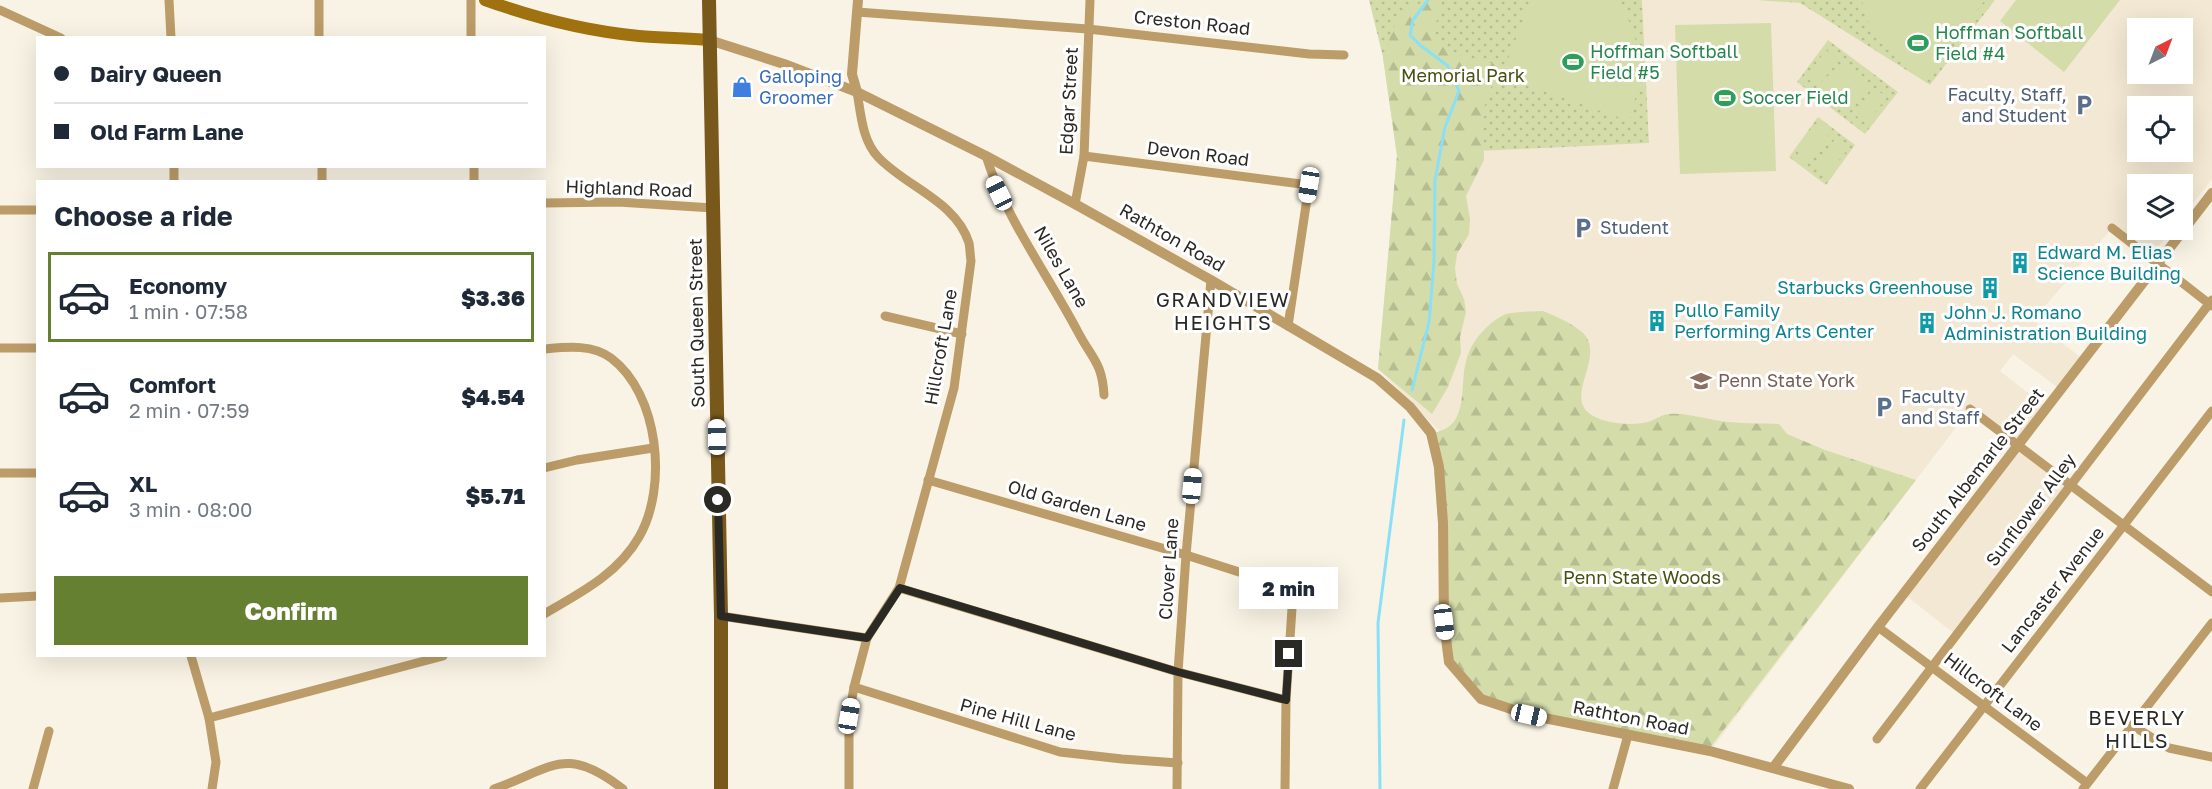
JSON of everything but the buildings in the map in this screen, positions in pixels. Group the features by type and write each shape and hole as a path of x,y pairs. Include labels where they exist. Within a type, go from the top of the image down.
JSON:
{"main road":[{"name":"Rathton Road","path":"485,0 523,13 601,31 640,36 709,39"},
{"name":"South Queen Street","path":"709,0 721,616 721,789"}],"street":[{"path":"169,0 171,36"},
{"path":"319,0 319,36"},
{"path":"471,0 471,36"},
{"path":"857,92 852,74 858,0"},
{"name":"Edgar Street","path":"1075,204 1084,156 1089,0"},
{"path":"0,10 57,36"},
{"name":"Creston Road","path":"857,12 1088,29 1309,54 1344,55"},
{"name":"Rathton Road","path":"709,39 857,92 986,156 1211,280 1377,378 1410,407 1431,433 1439,467 1443,523 1444,622 1449,662 1481,699 1529,715 1710,751 1850,789"},
{"name":"Hillcroft Lane","path":"849,789 849,716 854,687 867,638 900,588 954,388 971,261 969,243 959,224 943,206 899,176 877,156 864,133 857,92"},
{"name":"Niles Lane","path":"986,156 994,182 1005,205 1081,337 1098,362 1104,395"},
{"name":"Devon Road","path":"1084,156 1309,185 1288,326"},
{"name":"South Albemarle Street","path":"1773,768 1878,627 2212,193"},
{"name":"Highland Road","path":"546,202 618,202 713,208"},
{"path":"0,210 36,210"},
{"path":"2112,228 2211,303"},
{"name":"Clover Lane","path":"1177,789 1178,672 1186,555 1211,280"},
{"name":"Sunflower Alley","path":"1877,739 2211,303"},
{"path":"885,316 962,334"},
{"path":"0,348 36,348"},
{"path":"546,349 586,348 610,357 632,378 650,420 656,470 654,494 641,534 632,549 610,572 546,613"},
{"path":"1970,409 2212,592"},
{"name":"Lancaster Avenue","path":"1920,789 2212,411"},
{"path":"546,468 577,460 653,448"},
{"path":"0,473 36,473"},
{"name":"Old Garden Lane","path":"928,480 1186,555 1286,587 1292,592 1286,700"},
{"path":"900,588 1178,672 1286,700 1286,789"},
{"path":"0,598 36,596"},
{"path":"721,616 867,638"},
{"path":"2085,786 2212,623"},
{"name":"Hillcroft Lane","path":"1878,627 1984,706 2085,786"},
{"path":"191,657 209,718 216,762 212,789"},
{"path":"209,718 439,657"},
{"name":"Pine Hill Lane","path":"854,687 1060,752 1178,763"},
{"path":"2133,726 2169,748 2212,757"},
{"path":"33,789 49,731"},
{"path":"1613,789 1628,735"},
{"path":"494,789 529,777 545,767 568,762 585,765 622,789"}],"shaded area":[{"name":"Penn State York","path":"1642,0 1754,0 1800,3 1930,85 1995,0 2212,0 2212,179 2193,203 2193,174 2127,174 2127,236 2112,228 2033,320 2084,360 2061,390 2013,354 2000,371 2047,408 2018,445 2070,485 1956,635 1904,594 2018,446 1970,409 1710,751 1440,432 1378,369 1397,155 1649,143"},
{"name":"Penn State York","path":"2134,240 2164,240 2155,251"}],"green space":[{"name":"Memorial Park","path":"1369,0 1642,0 1649,143 1397,155 1383,57"},
{"path":"1422,0 1442,0 1433,36 1449,53 1495,64 1491,89 1485,104 1484,160 1466,196 1470,219 1469,234 1457,254 1455,268 1457,284 1464,299 1466,312 1460,337 1461,353 1448,387 1432,414 1378,369 1397,155 1383,57 1393,29 1404,10 1421,3"},
{"name":"Hoffman Softball Field #5","path":"1531,0 1617,0 1632,29 1638,59 1637,89 1629,121 1507,78 1503,80 1500,73 1503,72"},
{"name":"Hoffman Softball Field #4","path":"1755,0 1995,0 1930,85 1800,3"},
{"name":"Hoffman Softball Field #4","path":"1862,0 1985,0 1926,79 1895,55 1877,36 1865,13"},
{"path":"2016,0 2120,0 2064,72 2000,21"},
{"name":"Soccer Field","path":"1771,23 1776,171 1680,174 1675,25"},
{"path":"1828,40 1898,92 1865,134 1797,82"},
{"path":"1826,50 1839,60 1818,86 1806,77"},
{"path":"1843,63 1855,73 1834,99 1822,89"},
{"path":"1858,76 1871,85 1850,111 1838,102"},
{"path":"1874,88 1887,97 1866,124 1854,114"},
{"path":"1818,117 1855,145 1826,185 1789,157"},
{"path":"1822,122 1829,128 1826,132 1829,134 1808,161 1806,159 1802,163 1795,158 1799,153 1796,151 1816,125 1819,126"},
{"path":"1835,139 1848,149 1827,175 1815,166"},
{"name":"Penn State Woods","path":"1543,311 1574,326 1589,342 1590,353 1581,397 1583,406 1596,417 1610,422 1634,424 1648,422 1667,414 1676,414 1729,422 1779,424 1787,434 1825,450 1916,480 1709,749 1693,748 1481,699 1449,662 1431,433 1443,430 1457,417 1462,398 1466,360 1483,331 1493,321 1506,314"}],"waterway":[{"path":"1412,390 1429,322 1434,261 1435,180 1445,127 1459,91 1448,66 1410,35 1413,20 1428,0"},
{"path":"1380,789 1378,623 1404,420"}],"place":[{"name":"Hoffman Softball Field #4","path":"1918,43"},
{"name":"Hoffman Softball Field #5","path":"1573,62"},
{"name":"Galloping Groomer","path":"742,87"},
{"name":"Soccer Field","path":"1725,98"},
{"name":"Faculty, Staff, and Student","path":"2084,105"},
{"name":"Student","path":"1583,228"},
{"name":"Edward M. Elias Science Building","path":"2020,263"},
{"name":"Starbucks Greenhouse","path":"1990,288"},
{"name":"Pullo Family Performing Arts Center","path":"1657,321"},
{"name":"John J. Romano Administration Building","path":"1927,323"},
{"name":"Penn State York","path":"1701,381"},
{"name":"Faculty and Staff","path":"1884,407"}],"district":[{"name":"GRANDVIEW HEIGHTS","path":"1223,312"},
{"name":"BEVERLY HILLS","path":"2137,730"}],"route":[{"path":"718,500 721,616 867,638 900,588 1178,672 1286,700 1289,654"}]}
